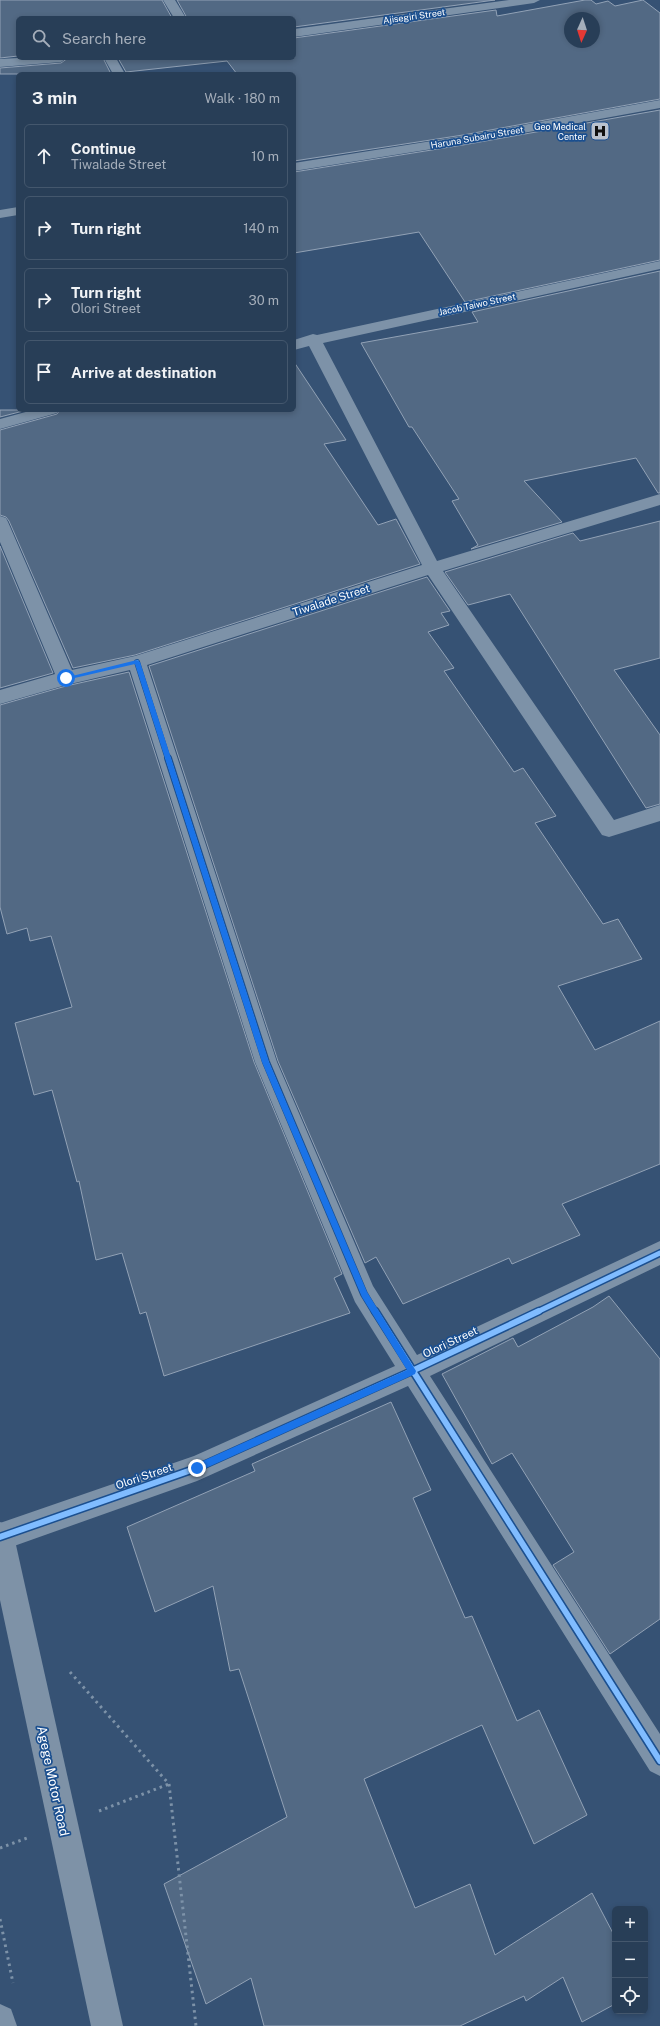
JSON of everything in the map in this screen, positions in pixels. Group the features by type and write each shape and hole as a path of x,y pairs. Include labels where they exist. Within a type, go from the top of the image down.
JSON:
{"highway":[{"name":"Agege Motor Road","path":"0,1536 107,2026"}],"street":[{"path":"169,0 179,16"},
{"name":"Ajisegiri Street","path":"296,33 474,4 534,0"},
{"path":"0,63 37,60"},
{"path":"111,60 118,72"},
{"name":"Haruna Subairu Street","path":"296,167 463,140 660,104"},
{"path":"0,214 16,211"},
{"name":"Jacob Taiwo Street","path":"296,343 660,265"},
{"path":"313,339 432,568 609,829 660,813"},
{"path":"0,424 44,412"},
{"name":"Tiwalade Street","path":"0,697 66,678 137,662 432,568 660,499"},
{"path":"0,522 66,678"},
{"path":"137,662 266,1062 364,1294 660,1761"},
{"name":"Olori Street","path":"0,1536 197,1468 412,1371 660,1253"},
{"path":"0,2020 1,2026"}],"path":[{"path":"69,1671 169,1784 196,2026"},
{"path":"0,1919 13,1988"}],"building":[{"path":"0,0 162,0 171,16 16,16 16,56 0,58"},
{"path":"177,0 495,0 296,27 296,16 186,16"},
{"path":"585,0 591,0 596,4 608,1 615,6 643,0 660,13 660,99 463,135 296,161 296,72 235,72 227,61 126,72 119,60 296,60 296,38 496,10 497,16"},
{"path":"65,60 104,60 110,72 16,72 16,74 0,74 0,68 61,63"},
{"path":"660,110 660,260 465,302 419,232 296,253 296,172 463,145"},
{"path":"660,271 660,493 658,493 636,458 524,481 562,522 471,549 478,545 452,501 459,499 412,427 409,427 361,343 478,322 472,312"},
{"path":"296,365 346,440 324,444 378,525 396,519 420,564 135,655 73,668 9,521 6,517 0,515 0,430 57,414 58,412 296,412"},
{"path":"0,410 16,410 16,412 19,412 0,417"},
{"path":"660,521 660,658 614,670 660,735 660,804 646,808 510,594 468,605 445,572 573,533 580,541"},
{"path":"0,546 53,673 0,688"},
{"path":"427,577 450,611 441,613 449,625 428,632 454,668 444,671 514,772 523,768 556,816 535,823 603,924 618,919 642,959 558,986 595,1050 660,1021 660,1164 562,1204 580,1235 512,1264 509,1258 403,1304 376,1257 365,1263 278,1061 149,666"},
{"path":"129,672 254,1062 342,1274 334,1278 350,1313 164,1376 146,1312 140,1314 122,1253 96,1260 79,1181 77,1182 52,1090 34,1095 15,1023 72,1007 51,936 30,941 27,928 7,934 0,907 0,705 66,686"},
{"path":"609,1296 660,1359 660,1619 610,1654 553,1565 574,1552 512,1453 492,1464 442,1374 513,1338 518,1347 593,1307"},
{"path":"391,1402 431,1490 413,1498 465,1618 472,1616 517,1721 539,1710 587,1815 534,1844 482,1725 364,1779 415,1908 470,1884 495,1955 592,1893 612,1931 612,2006 582,2022 563,1977 526,2001 524,1996 460,2026 264,2026 251,1978 206,2004 164,1884 287,1817 239,1669 230,1671 213,1586 155,1612 127,1527 255,1471 252,1464"}],"cycle path":[{"path":"137,662 266,1062 364,1294 660,1761"},
{"path":"0,1537 197,1468 412,1371 660,1253"}],"place":[{"name":"Geo Medical Center","path":"600,131"}],"route":[{"path":"66,678 137,662 266,1062 364,1294 412,1371 197,1468"}]}
